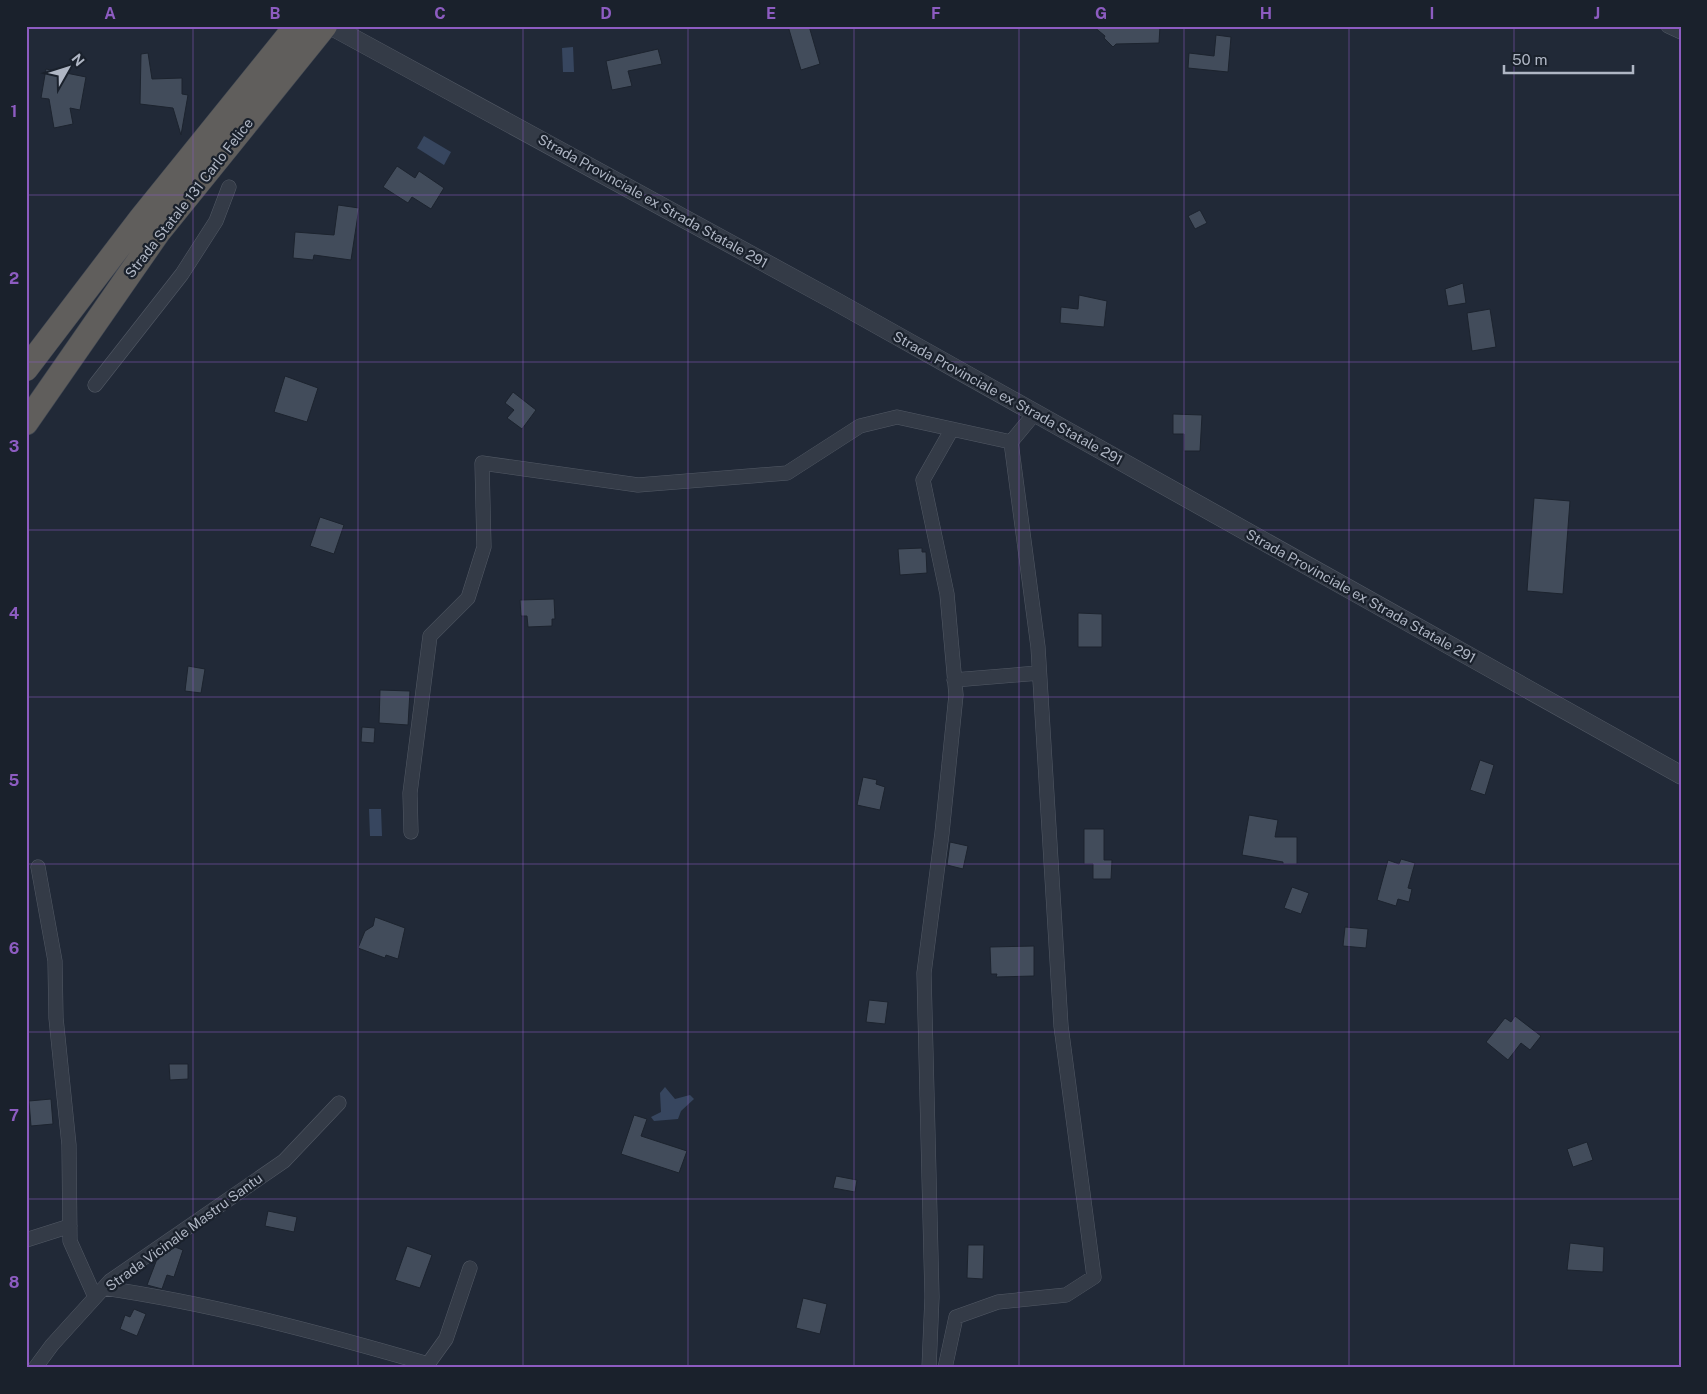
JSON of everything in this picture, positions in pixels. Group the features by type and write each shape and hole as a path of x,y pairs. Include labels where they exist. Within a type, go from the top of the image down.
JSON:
{"highway":[{"name":"Strada Statale 131 Carlo Felice","path":"26,424 150,225 296,26"},
{"name":"Strada Statale 131 Carlo Felice","path":"26,369 325,26"}],"street":[{"name":"Strada Provinciale ex Strada Statale 291","path":"331,26 827,296 1681,774"},
{"path":"1668,26 1681,32"},
{"path":"95,385 182,274 216,221 229,187"},
{"path":"945,1368 956,1317 998,1302 1066,1296 1094,1277 1061,1026 1038,647 1011,442 1035,413"},
{"path":"411,832 410,793 430,636 468,598 484,547 482,463 638,485 787,473 860,426 897,416 1011,442"},
{"path":"929,1368 932,1297 924,973 942,833 956,695 947,594 923,480 952,429"},
{"path":"954,680 1039,674"},
{"path":"38,867 55,961 56,1018 69,1146 70,1241 100,1293 148,1295 324,1334 428,1364 446,1339 470,1268"},
{"name":"Strada Vicinale Mastru Santu","path":"35,1368 52,1345 110,1281 284,1160 339,1103"},
{"path":"26,1240 70,1226"}],"water":[{"path":"573,47 574,72 563,72 562,48"},
{"path":"424,136 451,152 444,165 417,148"},
{"path":"369,809 381,809 382,836 370,836"},
{"path":"665,1087 675,1099 690,1095 694,1099 681,1111 678,1119 654,1121 651,1117 661,1112 660,1093"}],"building":[{"path":"788,26 809,26 820,64 801,70"},
{"path":"1093,26 1160,26 1159,43 1116,44 1113,47 1104,38 1105,36"},
{"path":"1216,35 1231,37 1228,72 1188,68 1189,53 1214,56"},
{"path":"658,49 662,64 628,71 632,86 612,90 606,61"},
{"path":"148,53 152,79 182,78 182,94 188,95 181,135 173,108 140,104 141,54"},
{"path":"46,69 86,77 80,110 70,108 73,124 54,128 49,99 41,98"},
{"path":"397,166 415,178 419,171 444,188 431,209 412,197 408,203 383,187"},
{"path":"338,205 359,208 351,260 314,255 313,260 293,258 295,232 334,235"},
{"path":"1200,210 1207,223 1195,229 1188,216"},
{"path":"1463,283 1466,303 1448,306 1445,289"},
{"path":"1079,295 1107,301 1104,327 1060,323 1061,307 1078,309"},
{"path":"1490,309 1496,347 1472,351 1467,313"},
{"path":"285,376 318,388 307,422 274,412"},
{"path":"513,392 536,410 522,429 507,418 514,410 505,403"},
{"path":"1173,414 1202,415 1200,451 1184,451 1184,434 1173,434"},
{"path":"1534,498 1570,501 1563,594 1527,591"},
{"path":"320,517 344,525 334,554 310,546"},
{"path":"922,548 922,552 926,552 927,573 900,575 898,549"},
{"path":"554,599 555,619 552,619 552,626 528,627 527,616 521,616 520,600"},
{"path":"1078,613 1102,614 1102,647 1078,647"},
{"path":"188,666 205,669 201,693 185,691"},
{"path":"380,690 410,691 408,725 379,723"},
{"path":"362,727 375,728 374,743 361,742"},
{"path":"1480,760 1494,765 1485,795 1470,790"},
{"path":"863,777 877,780 876,784 885,787 880,810 857,805"},
{"path":"1249,815 1278,820 1275,837 1297,837 1297,864 1283,864 1283,862 1242,855"},
{"path":"1084,829 1104,829 1104,860 1112,860 1111,879 1093,879 1093,864 1084,864"},
{"path":"950,842 968,846 963,869 947,865"},
{"path":"1401,859 1415,863 1408,888 1412,889 1409,902 1398,899 1396,906 1377,900 1388,860 1399,864"},
{"path":"1292,887 1309,893 1301,914 1284,908"},
{"path":"375,917 405,928 398,959 386,955 385,958 358,948 365,931 373,926"},
{"path":"1345,927 1368,929 1366,948 1343,946"},
{"path":"1034,946 1034,976 996,977 997,974 991,974 990,947"},
{"path":"869,1000 888,1002 885,1024 866,1022"},
{"path":"1515,1016 1541,1036 1530,1050 1521,1043 1508,1060 1486,1042 1505,1018 1511,1022"},
{"path":"169,1064 188,1064 188,1079 170,1080"},
{"path":"51,1099 53,1124 31,1126 29,1101"},
{"path":"634,1115 647,1119 641,1136 687,1151 679,1173 621,1154"},
{"path":"1587,1142 1593,1160 1573,1167 1567,1149"},
{"path":"836,1176 857,1180 855,1192 833,1188"},
{"path":"268,1211 297,1217 294,1232 265,1226"},
{"path":"1570,1243 1604,1247 1603,1272 1567,1270"},
{"path":"968,1245 984,1245 983,1279 967,1278"},
{"path":"407,1246 432,1255 420,1288 395,1280"},
{"path":"175,1247 183,1250 174,1277 167,1275 162,1289 147,1285 157,1259"},
{"path":"803,1298 827,1304 820,1334 796,1328"},
{"path":"134,1309 146,1314 137,1336 120,1329 125,1315 130,1317"}]}
